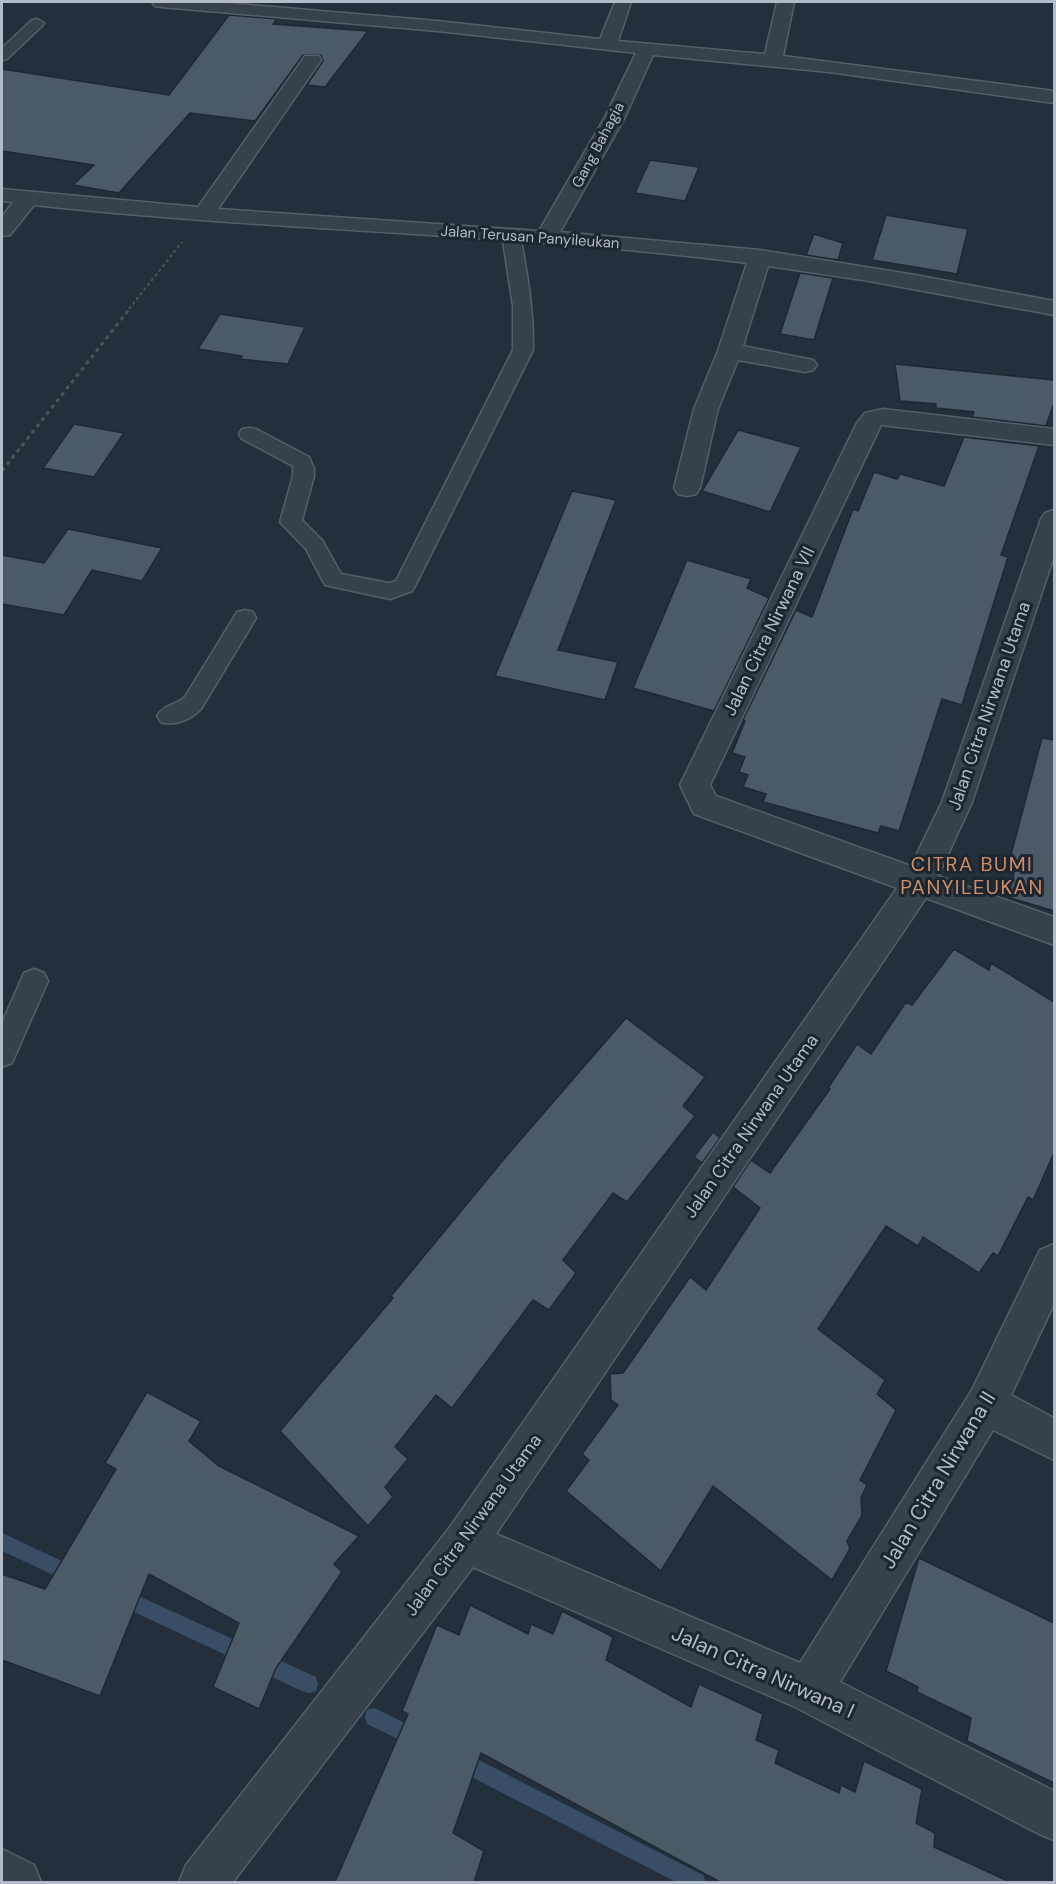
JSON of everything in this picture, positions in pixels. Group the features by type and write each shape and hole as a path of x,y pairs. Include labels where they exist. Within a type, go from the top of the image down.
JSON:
{"street":[{"path":"161,2 440,18 607,45 880,72 1054,97"},
{"path":"607,45 623,2"},
{"path":"773,60 786,2"},
{"name":"Gang Bahagia","path":"546,238 615,117 647,49"},
{"path":"203,215 312,60"},
{"name":"Jalan Terusan Panyileukan","path":"2,195 203,215 511,235 760,257 927,284 1054,308"},
{"path":"2,230 28,198"},
{"path":"687,488 706,409 730,351 760,257"},
{"path":"730,351 805,365"},
{"name":"Jalan Citra Nirwana VII","path":"918,882 705,804 698,795 695,785 869,423 874,418 883,417 1054,437"},
{"name":"Jalan Citra Nirwana Utama","path":"203,1882 465,1542 918,882 957,802 1054,519"},
{"path":"918,882 1054,931"},
{"name":"Jalan Citra Nirwana II","path":"809,1690 986,1404 1054,1263"},
{"path":"986,1404 1054,1440"},
{"name":"Jalan Citra Nirwana I","path":"465,1542 809,1690 1054,1816"},
{"path":"2,1873 17,1882"}],"lane":[{"path":"2,56 37,22"},
{"path":"249,435 302,462 304,474 297,492 291,522 314,545 333,580 390,591 404,586 524,350 525,326 522,297 511,235"},
{"path":"169,716 188,708 193,703 245,618"},
{"path":"2,1054 34,981"}],"path":[{"path":"2,471 203,215"}],"building":[{"path":"229,15 277,19 273,24 368,31 325,87 307,85 323,61 321,55 303,55 255,121 190,113 119,193 73,185 94,165 2,151 2,69 169,95"},
{"path":"650,160 699,167 685,201 635,193"},
{"path":"886,215 968,229 957,274 872,260"},
{"path":"814,234 843,243 838,260 806,255"},
{"path":"800,273 833,278 814,340 780,334"},
{"path":"220,314 305,327 288,364 240,359 242,356 198,349"},
{"path":"895,364 1054,380 1054,403 1046,426 972,417 974,412 936,408 936,404 900,401"},
{"path":"74,424 124,433 94,477 43,468"},
{"path":"738,430 801,447 770,512 702,491"},
{"path":"964,437 1039,446 1001,555 1008,557 962,705 942,699 899,831 881,826 878,833 763,802 766,794 743,787 748,775 739,772 745,757 732,753 745,721 743,720 796,610 812,617 853,509 858,511 874,472 897,479 900,474 944,486"},
{"path":"572,491 616,500 558,650 618,662 605,700 495,676"},
{"path":"68,529 162,548 142,581 92,570 64,615 2,604 2,555 44,563"},
{"path":"687,560 751,579 747,588 769,598 714,711 633,688"},
{"path":"1042,738 1054,740 1054,911 1008,897 1015,869 1008,866"},
{"path":"954,949 989,970 991,963 1054,1002 1054,1153 1033,1200 1028,1197 998,1256 993,1253 979,1273 923,1237 918,1246 886,1226 818,1329 885,1380 877,1394 896,1410 860,1480 867,1485 861,1498 862,1515 847,1541 850,1549 832,1580 713,1486 661,1571 566,1491 589,1460 582,1454 618,1405 611,1400 610,1374 623,1373 690,1277 706,1290 760,1208 733,1187 751,1160 770,1173 830,1089 828,1088 857,1044 871,1054 906,1002 912,1005"},
{"path":"626,1018 705,1077 683,1106 695,1116 627,1202 613,1193 563,1260 576,1273 549,1310 533,1300 452,1408 436,1395 395,1447 408,1459 385,1487 393,1497 368,1526 280,1431 393,1298 391,1296 509,1153"},
{"path":"713,1132 720,1138 702,1163 694,1157"},
{"path":"147,1392 201,1421 189,1441 219,1466 359,1536 334,1564 342,1572 276,1668 259,1709 213,1687 239,1623 149,1574 100,1696 2,1660 2,1574 45,1589 116,1469 105,1463"},
{"path":"919,1558 1054,1623 1054,1783 967,1741 971,1718 917,1692 918,1687 886,1671"},
{"path":"470,1605 528,1634 531,1624 553,1634 562,1611 613,1637 606,1660 691,1707 699,1684 763,1714 756,1740 779,1750 775,1763 839,1793 841,1785 855,1792 864,1761 922,1789 916,1823 935,1833 934,1847 1010,1882 720,1882 481,1753 453,1833 484,1851 474,1882 335,1882 408,1714 402,1711 437,1625 459,1635"}],"waterway":[{"path":"2,1542 73,1575"},
{"path":"121,1597 309,1684"},
{"path":"374,1717 417,1739"},
{"path":"461,1761 696,1882"}],"district":[{"name":"CITRA BUMI PANYILEUKAN","path":"972,876"}]}
